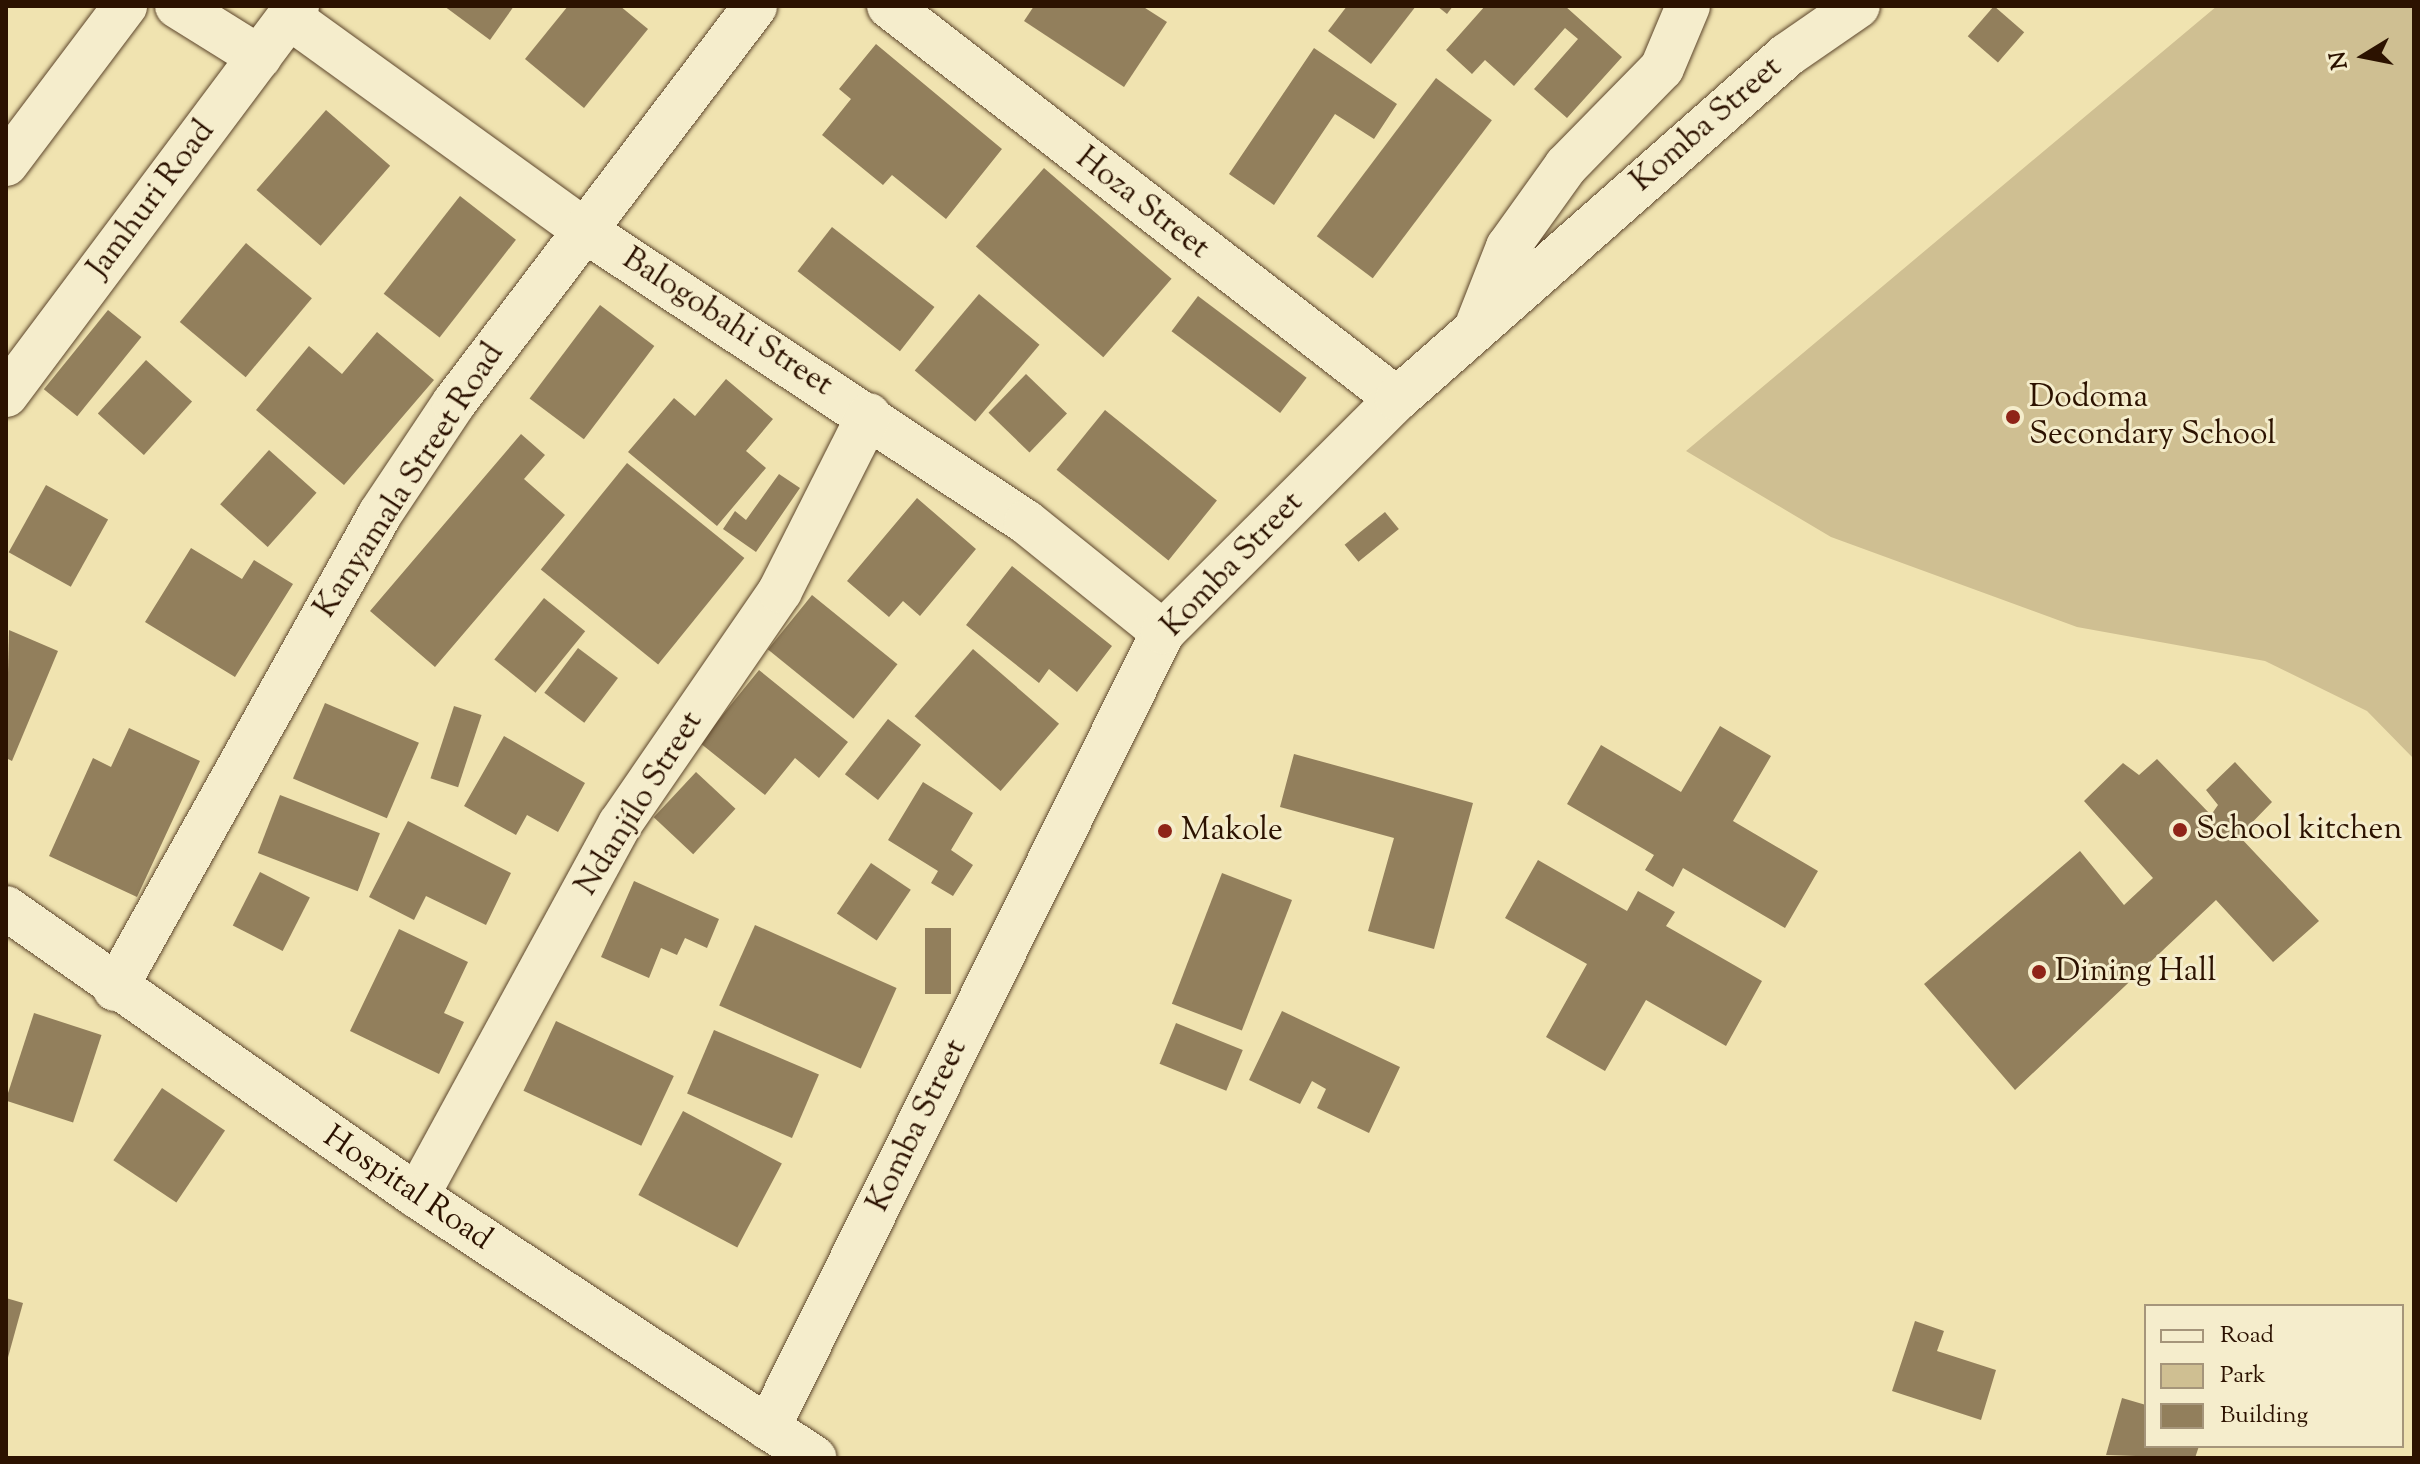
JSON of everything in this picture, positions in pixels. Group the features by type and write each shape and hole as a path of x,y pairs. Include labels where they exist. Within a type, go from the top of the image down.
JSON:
{"street":[{"path":"6,164 125,6"},
{"path":"177,6 259,57"},
{"name":"Kanyamala Street Road","path":"115,989 380,514 584,230 755,6"},
{"name":"Hoza Street","path":"889,6 1397,399"},
{"path":"1475,329 1508,247 1566,166 1662,68 1688,6"},
{"name":"Komba Street","path":"760,1436 1163,632 1397,399 1787,55 1858,6"},
{"name":"Jamhuri Road","path":"11,378 293,12"},
{"name":"Balogobahi Street","path":"293,12 584,230 869,415 1026,522 1163,632"},
{"name":"Ndanjílo Street","path":"417,1196 620,824 780,591 869,415"},
{"name":"Hospital Road","path":"6,908 115,989 760,1436 815,1458"}],"green space":[{"path":"2217,6 2414,6 2414,1004 2413,758 2367,711 2265,661 2077,627 1831,537 1686,451"}],"building":[{"path":"444,6 514,6 490,40"},
{"path":"568,6 620,6 648,29 584,108 525,59"},
{"path":"1034,6 1142,6 1167,22 1124,87 1024,21"},
{"path":"1347,6 1416,6 1371,64 1328,31"},
{"path":"1437,6 1453,6 1447,14"},
{"path":"1485,6 1565,6 1622,57 1567,118 1534,89 1578,39 1565,28 1514,86 1485,60 1472,74 1446,50"},
{"path":"1994,6 2024,32 1998,62 1968,36"},
{"path":"876,44 1002,149 946,219 892,175 883,185 822,135 851,99 839,89"},
{"path":"1314,48 1397,104 1374,139 1335,114 1274,205 1229,174"},
{"path":"1436,78 1492,120 1373,278 1317,236"},
{"path":"326,110 390,166 321,246 256,190"},
{"path":"1044,168 1172,279 1103,357 976,246"},
{"path":"460,196 516,240 440,337 384,294"},
{"path":"832,227 934,307 900,351 798,271"},
{"path":"246,243 312,298 246,377 180,322"},
{"path":"979,294 1040,345 975,421 915,371"},
{"path":"1198,296 1307,378 1280,413 1172,331"},
{"path":"600,305 654,346 584,439 530,398"},
{"path":"108,310 141,337 77,416 44,389"},
{"path":"377,332 434,380 344,485 256,410 309,346 342,374"},
{"path":"146,360 192,401 144,455 98,414"},
{"path":"1026,374 1067,414 1029,452 988,413"},
{"path":"726,379 773,419 746,451 766,468 717,526 628,452 674,398 695,416"},
{"path":"1105,410 1217,501 1168,560 1057,470"},
{"path":"521,434 545,455 524,479 565,515 435,667 370,611"},
{"path":"269,450 317,493 268,547 220,504"},
{"path":"627,463 744,558 658,664 541,569"},
{"path":"779,474 800,488 756,552 723,529 735,511 746,520"},
{"path":"46,485 108,519 71,587 9,552"},
{"path":"917,498 976,549 920,616 903,601 889,617 847,581"},
{"path":"1385,512 1399,529 1358,562 1345,545"},
{"path":"191,548 242,579 254,560 293,584 235,677 145,622"},
{"path":"1012,566 1112,646 1077,692 1049,669 1039,683 966,625"},
{"path":"812,595 897,664 853,719 768,649"},
{"path":"544,598 585,631 535,693 494,659"},
{"path":"9,630 58,651 12,761 6,758"},
{"path":"578,648 618,678 584,723 544,693"},
{"path":"973,649 1059,724 1001,791 915,716"},
{"path":"759,670 848,742 819,778 795,758 765,795 700,743"},
{"path":"325,703 419,743 387,818 293,778"},
{"path":"454,706 482,715 458,787 431,778"},
{"path":"888,719 921,745 878,800 845,774"},
{"path":"1720,726 1771,756 1733,821 1818,871 1785,928 1683,868 1673,887 1645,870 1654,855 1567,804 1601,745 1681,792"},
{"path":"129,728 200,761 137,897 49,856 93,758 111,767"},
{"path":"504,736 585,783 558,832 527,815 516,835 464,806"},
{"path":"1294,754 1473,803 1434,949 1368,931 1394,838 1280,807"},
{"path":"2157,759 2211,815 2218,805 2206,790 2235,762 2272,802 2239,836 2319,921 2273,962 2216,900 2015,1090 1924,984 2080,851 2124,905 2153,878 2084,801 2123,763 2139,775"},
{"path":"696,772 735,809 693,854 654,817"},
{"path":"923,782 973,813 951,850 973,865 953,896 931,883 938,871 888,840"},
{"path":"280,795 380,833 358,891 258,853"},
{"path":"408,821 511,873 486,925 426,896 414,920 369,897"},
{"path":"1538,860 1627,911 1638,891 1675,912 1666,926 1762,981 1726,1046 1646,1000 1605,1071 1546,1037 1587,964 1505,918"},
{"path":"871,863 911,890 877,940 837,914"},
{"path":"260,872 310,897 283,951 233,925"},
{"path":"1222,873 1292,900 1242,1031 1172,1004"},
{"path":"634,881 719,919 707,948 685,938 677,955 661,948 649,978 601,957"},
{"path":"755,925 897,988 861,1068 719,1005"},
{"path":"925,928 951,928 951,994 925,994"},
{"path":"399,929 468,962 444,1013 464,1022 439,1074 350,1031"},
{"path":"1282,1011 1400,1067 1369,1133 1317,1108 1326,1089 1312,1081 1300,1104 1249,1080"},
{"path":"34,1013 102,1035 73,1122 6,1101"},
{"path":"556,1021 674,1076 641,1146 523,1091"},
{"path":"1176,1023 1243,1050 1226,1091 1160,1064"},
{"path":"714,1030 819,1075 792,1138 687,1094"},
{"path":"162,1088 225,1130 176,1203 113,1160"},
{"path":"683,1111 782,1164 737,1247 638,1195"},
{"path":"6,1298 23,1303 7,1361 6,1360"},
{"path":"1915,1321 1944,1331 1937,1351 1996,1370 1981,1420 1892,1391"},
{"path":"2122,1398 2144,1404 2144,1448 2198,1448 2195,1458 2106,1455"}],"place":[{"name":"Dodoma Secondary School","path":"2013,417"},
{"name":"School kitchen","path":"2180,830"},
{"name":"Makole","path":"1165,831"},
{"name":"Dining Hall","path":"2039,972"}]}
